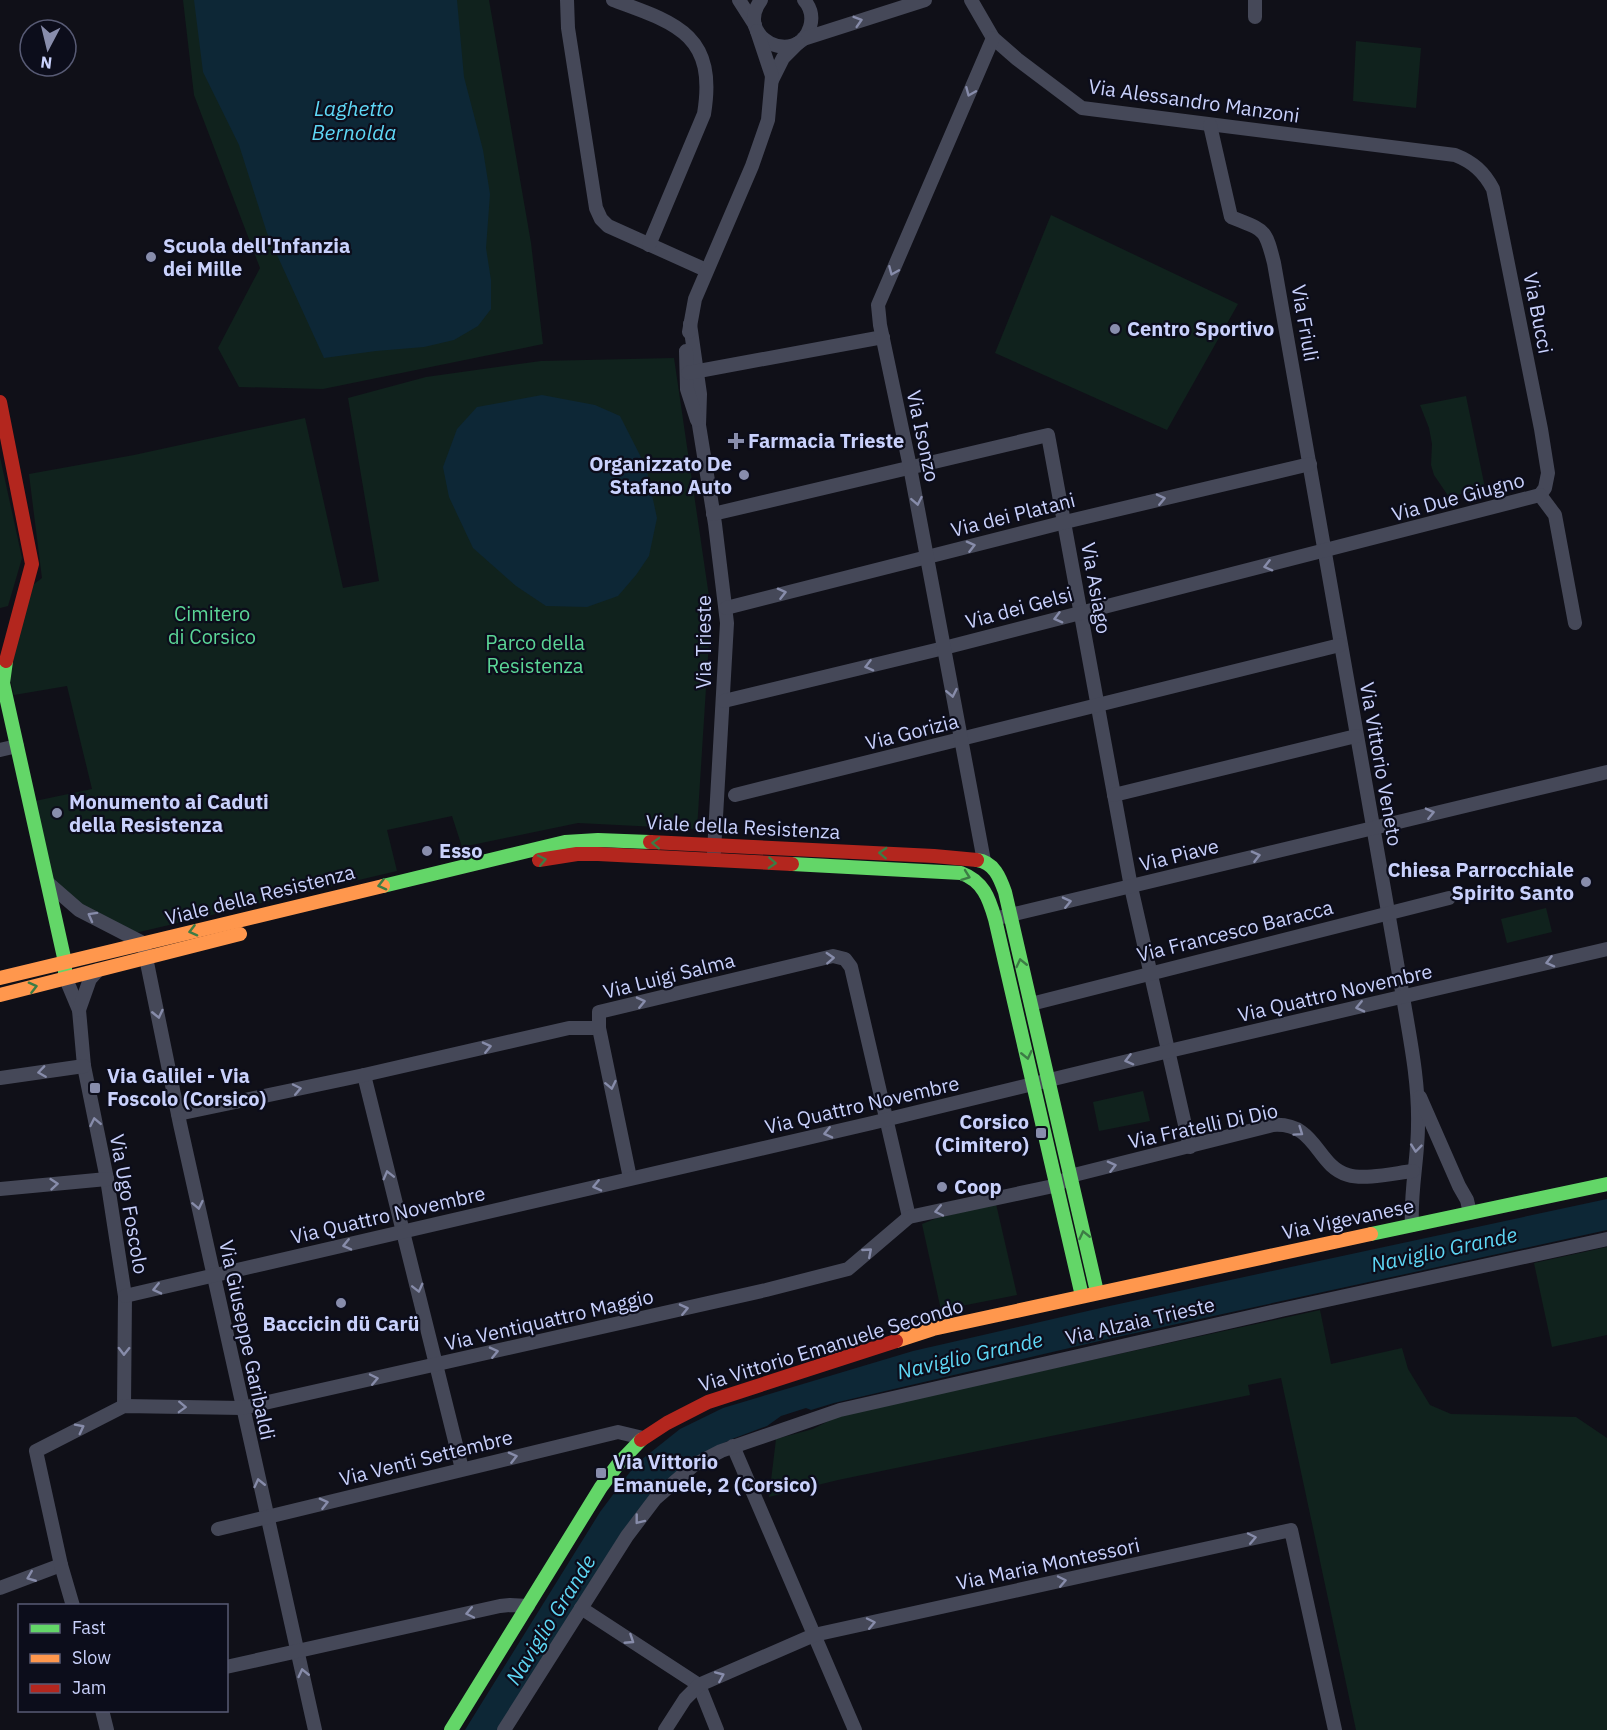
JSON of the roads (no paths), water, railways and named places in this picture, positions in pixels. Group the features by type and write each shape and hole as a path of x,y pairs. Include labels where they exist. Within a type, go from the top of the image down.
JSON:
{"street":[{"path":"567,0 568,28 596,208 601,219 608,226 706,270"},
{"path":"613,0 660,16 677,26 695,47 706,76 707,94 704,114 649,244"},
{"path":"739,0 766,41 778,47 792,46 800,41 925,0"},
{"path":"756,28 755,11 761,0"},
{"path":"800,41 808,31 811,22 811,13 804,0"},
{"name":"Via Alessandro Manzoni","path":"971,0 993,38 1082,108 1455,155"},
{"path":"1255,0 1255,18"},
{"name":"Via Trieste","path":"756,28 772,80"},
{"name":"Via Isonzo","path":"984,861 878,305 993,38"},
{"name":"Via Trieste","path":"714,860 727,638 726,608 699,425 690,401 691,373 687,346 695,299 765,133 772,80 783,58 800,41"},
{"name":"Via Friuli","path":"1210,125 1231,218 1260,229 1267,236 1274,263 1325,552"},
{"name":"Via Bucci","path":"1455,155 1478,168 1493,189 1548,473 1545,488 1540,495"},
{"path":"691,373 883,337"},
{"name":"Via Ugo Foscolo","path":"0,402 32,564 29,582 13,629 3,683 65,962 66,979 78,1010 84,1066 107,1179 125,1296 123,1406"},
{"name":"Via Asiago","path":"910,467 1048,435 1131,887 1190,1147"},
{"name":"Via dei Platani","path":"726,608 1065,522 1310,464"},
{"path":"713,514 910,467"},
{"name":"Via Due Giugno","path":"1325,552 1540,495 1555,515 1575,623"},
{"name":"Via dei Gelsi","path":"724,701 1325,552"},
{"name":"Via Vittorio Veneto","path":"1325,552 1417,1089 1418,1125 1413,1171 1412,1226"},
{"name":"Via Gorizia","path":"735,795 1340,645"},
{"path":"1114,795 1356,736"},
{"path":"0,750 17,746"},
{"name":"Via Piave","path":"994,919 1607,772"},
{"name":"Viale della Resistenza","path":"0,978 65,962 144,950 420,883 565,842 598,840 715,845 934,856 984,861"},
{"name":"Viale della Resistenza","path":"420,883 577,854 961,873 974,878 983,887 994,919 1058,1185 1082,1296"},
{"path":"984,861 998,874 1010,915 1098,1292"},
{"path":"46,882 79,909 144,950"},
{"name":"Via Francesco Baracca","path":"1031,1004 1449,898"},
{"name":"Via Quattro Novembre","path":"125,1296 885,1120 1607,949"},
{"name":"Viale della Resistenza","path":"0,995 98,970 144,950"},
{"name":"Via Giuseppe Garibaldi","path":"144,950 213,1275 315,1730"},
{"name":"Via Luigi Salma","path":"178,1114 364,1075 569,1028 599,1028 599,1012 832,956 845,959 851,968 909,1217"},
{"name":"Via Ugo Foscolo","path":"78,1010 90,979 98,970"},
{"path":"599,1028 630,1178"},
{"path":"0,1078 84,1066"},
{"path":"364,1075 462,1469"},
{"name":"Via Vittorio Veneto","path":"1417,1089 1467,1200 1470,1213"},
{"name":"Via Fratelli Di Dio","path":"1058,1185 1070,1176 1273,1125 1296,1127 1346,1175 1360,1176 1413,1171"},
{"path":"0,1189 107,1179"},
{"name":"Via Vigevanese","path":"1098,1292 1607,1184"},
{"name":"Via Ventiquattro Maggio","path":"61,1565 36,1451 123,1406 243,1408 754,1293 849,1269 909,1217 1058,1185"},
{"name":"Via Alzaia Trieste","path":"507,1728 580,1608 627,1536 655,1499 694,1465 733,1446 840,1410 1607,1239"},
{"path":"1041,1305 1065,1287 1071,1272 1073,1255"},
{"path":"1090,1262 1108,1274 1121,1279 1157,1280"},
{"name":"Via Vittorio Emanuele Secondo","path":"451,1730 602,1487 619,1463 643,1438 690,1410 725,1395 933,1329 1098,1292"},
{"name":"Via Venti Settembre","path":"218,1529 618,1432 643,1438"},
{"path":"733,1446 855,1730"},
{"name":"Via Maria Montessori","path":"699,1685 814,1635 1291,1530 1335,1730"},
{"path":"0,1588 61,1565 73,1604"},
{"path":"228,1667 500,1606 528,1606"},
{"path":"500,1606 502,1615 513,1629"},
{"path":"580,1608 699,1685 717,1730"},
{"path":"665,1730 685,1700 699,1685"},
{"path":"102,1712 107,1730"}],"water":[{"name":"Laghetto Bernolda","path":"194,0 457,0 464,77 483,150 490,194 486,248 491,280 491,309 478,326 454,340 424,347 324,358 267,233 239,145 203,72"},
{"path":"542,395 595,405 620,416 646,467 657,518 649,556 636,575 618,596 587,607 546,606 516,586 473,548 449,497 443,467 457,429 477,407"},
{"name":"Naviglio Grande","path":"1607,1199 1607,1230 1108,1339 811,1410 806,1408 781,1416 767,1426 705,1452 654,1494 498,1730 465,1730 600,1512 636,1464 680,1429 723,1408 913,1351 1105,1307"}],"place":[{"name":"Scuola dell'Infanzia dei Mille","path":"151,257"},
{"name":"Centro Sportivo","path":"1115,329"},
{"name":"Farmacia Trieste","path":"736,441"},
{"name":"Organizzato De Stafano Auto","path":"744,475"},
{"name":"Monumento ai Caduti della Resistenza","path":"57,813"},
{"name":"Esso","path":"427,851"},
{"name":"Chiesa Parrocchiale Spirito Santo","path":"1586,882"},
{"name":"Via Galilei - Via Foscolo (Corsico)","path":"95,1088"},
{"name":"Corsico (Cimitero)","path":"1041,1133"},
{"name":"Coop","path":"942,1187"},
{"name":"Baccicin dü Carü","path":"341,1303"},
{"name":"Via Vittorio Emanuele, 2 (Corsico)","path":"601,1473"}],"park label":[{"name":"Cimitero di Corsico","path":"212,626"},
{"name":"Parco della Resistenza","path":"535,654"}]}
